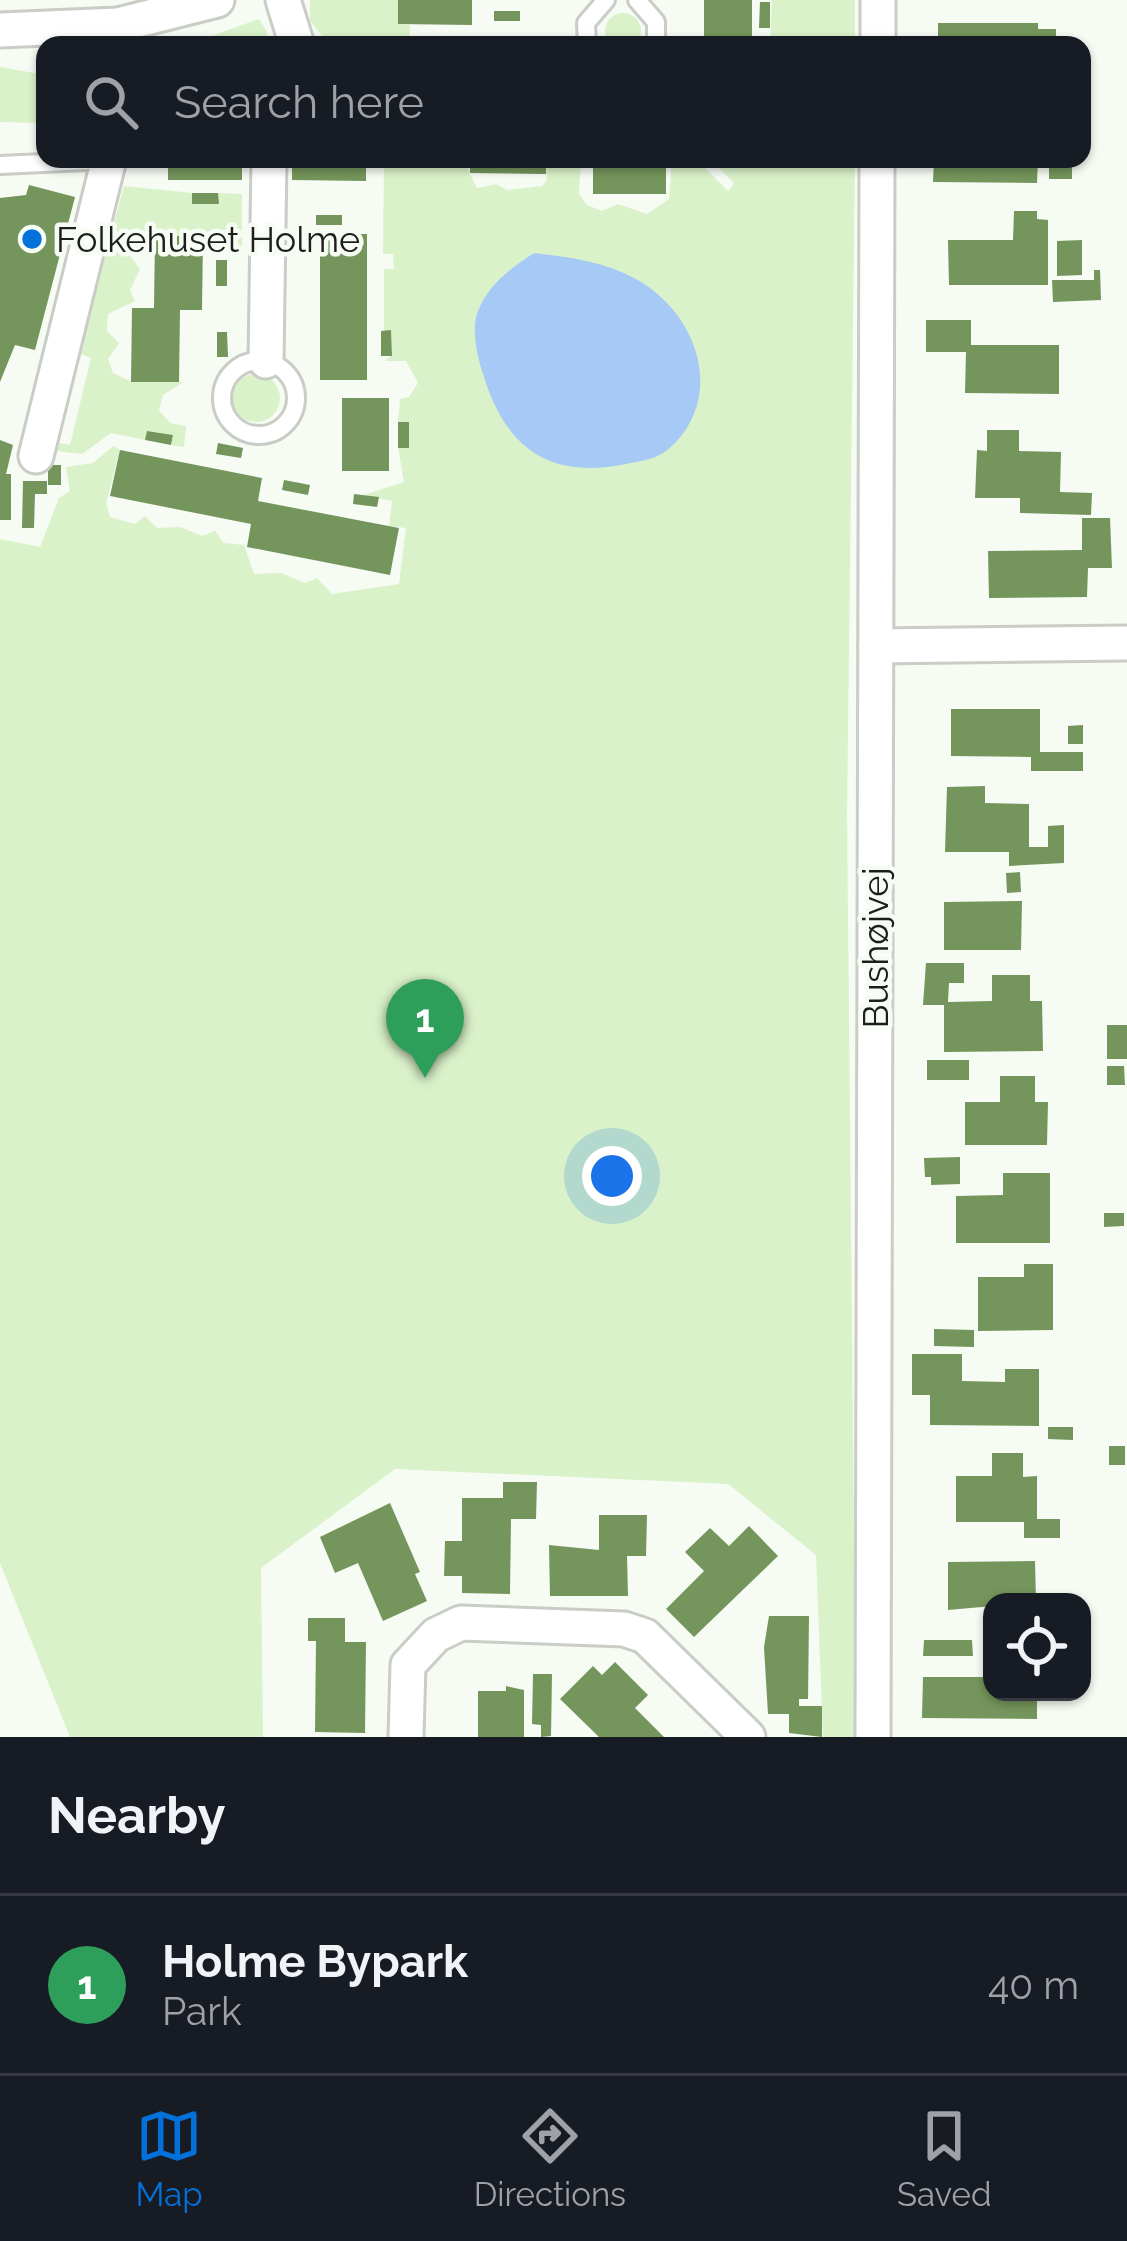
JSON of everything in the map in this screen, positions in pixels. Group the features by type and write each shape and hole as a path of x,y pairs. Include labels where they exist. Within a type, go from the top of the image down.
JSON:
{"street":[{"path":"0,30 118,25 217,0"},
{"path":"283,0 294,36"},
{"path":"878,0 878,36"},
{"path":"36,456 106,168"},
{"path":"266,361 269,168"},
{"name":"Bushøjvej","path":"873,1737 877,168"},
{"path":"876,646 1127,643"},
{"path":"406,1737 407,1665 436,1635 461,1623 624,1629 645,1636 748,1737"}],"lane":[{"path":"587,36 586,22 606,0"},
{"path":"637,0 656,22 656,36"},
{"path":"0,165 36,163"},
{"path":"266,361 287,374 297,397 280,430 256,436 234,427 221,393 232,371 266,361"}],"green space":[{"path":"310,0 398,0 398,24 410,25 409,36 322,36 310,21"},
{"path":"772,0 855,0 855,36 770,36"},
{"path":"616,14 630,14 640,24 640,36 606,36 606,24"},
{"path":"259,19 267,32 267,36 212,36"},
{"path":"0,67 36,73 36,123 0,122"},
{"path":"384,168 467,168 477,188 496,184 507,190 542,186 546,168 580,168 579,194 587,205 602,211 618,204 647,214 669,199 671,168 705,168 728,191 734,183 719,168 855,168 847,814 856,1737 823,1737 816,1555 728,1484 395,1469 261,1568 263,1737 70,1737 0,1563 0,539 40,547 59,498 70,491 66,467 93,463 113,446 120,450 106,503 110,517 135,524 145,516 157,528 180,527 202,536 215,531 224,543 244,545 254,574 281,573 305,583 317,578 332,594 399,584 406,528 389,526 392,501 363,495 404,482 398,447 409,423 398,422 400,399 409,397 418,383 406,361 385,361 392,355 391,331 384,331 384,269 394,269 393,254 383,254"},
{"path":"124,186 192,193 218,204 218,193 242,194 242,246 203,245 202,236 155,236 152,230 138,235 129,255 140,269 130,290 135,301 108,314 107,331 119,343 108,359 113,373 132,382 183,382 163,395 159,410 170,423 186,426 184,447 171,445 173,435 148,431 145,440 111,433 82,454 47,450 50,441 70,445 91,358 79,353"},
{"path":"256,374 273,381 280,398 273,415 256,422 239,415 232,398 239,381"}],"water":[{"path":"534,253 597,263 632,277 654,291 686,329 696,352 699,399 690,422 664,452 626,464 574,467 534,452 504,421 481,367 476,318 494,285"}],"building":[{"path":"398,0 472,0 472,25 398,24"},
{"path":"704,0 752,0 752,36 704,36"},
{"path":"760,2 770,2 770,28 759,28"},
{"path":"494,11 520,11 520,21 494,21"},
{"path":"938,23 1038,23 1038,29 1056,29 1056,36 938,36"},
{"path":"168,168 242,168 242,180 168,180"},
{"path":"292,168 366,168 366,181 292,180"},
{"path":"470,168 546,168 546,174 470,173"},
{"path":"593,168 666,168 666,194 593,194"},
{"path":"934,168 1038,168 1037,183 933,182"},
{"path":"1049,168 1072,168 1072,179 1049,179"},
{"path":"29,185 75,197 35,350 15,345 0,382 0,198 26,195"},
{"path":"192,193 218,193 219,204 192,204"},
{"path":"1014,211 1037,211 1037,219 1048,220 1048,285 949,285 948,240 1013,240"},
{"path":"316,215 342,215 342,225 316,225"},
{"path":"320,234 367,234 367,380 320,380"},
{"path":"155,236 203,236 202,310 180,310 179,382 131,382 132,308 154,308"},
{"path":"1082,240 1082,275 1057,276 1057,241"},
{"path":"216,260 227,260 227,286 216,286"},
{"path":"1094,270 1100,270 1101,300 1053,302 1052,280 1094,280"},
{"path":"926,320 971,320 971,345 1059,345 1059,394 965,393 966,352 926,352"},
{"path":"391,330 392,356 381,356 381,331"},
{"path":"217,332 227,332 228,357 217,357"},
{"path":"342,398 389,398 389,471 342,471"},
{"path":"398,422 409,422 409,448 398,448"},
{"path":"987,430 1019,430 1019,451 1061,452 1060,492 1092,493 1091,515 1020,513 1020,498 975,498 977,450 987,451"},
{"path":"147,431 173,435 171,445 145,440"},
{"path":"0,440 13,445 6,474 11,474 11,520 0,520"},
{"path":"218,443 243,448 241,458 216,454"},
{"path":"120,450 262,478 258,501 399,528 390,575 247,547 251,524 110,496"},
{"path":"48,465 61,465 61,485 48,485"},
{"path":"284,480 310,485 308,495 282,490"},
{"path":"23,481 47,481 47,494 35,494 34,528 22,528"},
{"path":"354,494 379,497 377,507 353,504"},
{"path":"1082,518 1110,518 1112,568 1088,568 1087,597 989,598 988,551 1082,550"},
{"path":"951,709 1040,709 1040,752 1083,752 1083,771 1031,771 1031,757 951,756"},
{"path":"1083,725 1083,744 1068,744 1068,726"},
{"path":"985,786 985,803 1029,804 1029,847 1048,847 1048,826 1064,825 1064,863 1009,866 1009,852 945,852 947,787"},
{"path":"1020,872 1021,892 1007,893 1006,873"},
{"path":"1022,901 1021,950 944,950 944,902"},
{"path":"926,963 964,963 964,983 949,983 948,1002 992,1001 992,975 1030,975 1030,1001 1042,1001 1043,1051 944,1052 944,1005 923,1005"},
{"path":"1107,1025 1127,1025 1127,1059 1107,1059"},
{"path":"927,1060 969,1060 969,1080 927,1080"},
{"path":"1107,1066 1124,1066 1125,1085 1107,1085"},
{"path":"1000,1076 1035,1076 1035,1102 1048,1102 1047,1145 965,1145 965,1102 1000,1102"},
{"path":"960,1157 960,1184 931,1185 931,1177 925,1177 924,1158"},
{"path":"1003,1173 1050,1173 1050,1243 956,1243 956,1196 1003,1195"},
{"path":"1104,1213 1124,1213 1124,1226 1104,1227"},
{"path":"1024,1264 1053,1264 1053,1330 978,1331 978,1277 1024,1277"},
{"path":"934,1329 974,1330 974,1347 934,1346"},
{"path":"912,1354 962,1354 962,1381 1005,1382 1005,1369 1039,1369 1039,1426 930,1425 930,1395 912,1395"},
{"path":"1048,1427 1073,1427 1073,1440 1048,1439"},
{"path":"1109,1446 1125,1446 1125,1465 1109,1465"},
{"path":"992,1453 1023,1453 1023,1477 1037,1476 1037,1519 1060,1519 1060,1538 1024,1538 1024,1522 956,1522 956,1476 992,1476"},
{"path":"503,1482 537,1482 536,1519 511,1519 510,1594 462,1593 462,1576 444,1576 445,1541 462,1541 462,1498 503,1498"},
{"path":"390,1503 420,1572 415,1574 427,1601 383,1621 358,1563 335,1573 320,1537"},
{"path":"599,1515 647,1515 646,1556 627,1556 628,1596 550,1596 549,1545 599,1550"},
{"path":"749,1526 778,1556 694,1637 666,1609 704,1571 685,1552 710,1528 729,1546"},
{"path":"1035,1561 1036,1593 983,1593 983,1607 948,1610 948,1562"},
{"path":"769,1616 809,1616 808,1699 799,1699 799,1706 822,1706 822,1737 789,1733 789,1714 768,1714 764,1647"},
{"path":"308,1618 345,1618 345,1642 366,1642 365,1733 315,1732 316,1641 308,1641"},
{"path":"924,1640 972,1640 973,1656 923,1656"},
{"path":"615,1662 648,1695 635,1708 664,1737 599,1737 560,1699 593,1666 602,1675"},
{"path":"533,1674 552,1674 551,1736 541,1737 541,1725 532,1724"},
{"path":"923,1677 983,1677 983,1701 1037,1701 1037,1719 922,1718"},
{"path":"506,1686 524,1690 524,1737 478,1737 478,1691 506,1691"}],"place":[{"name":"Folkehuset Holme","path":"32,239"},
{"name":"Holme Bypark","path":"425,1078"}]}
